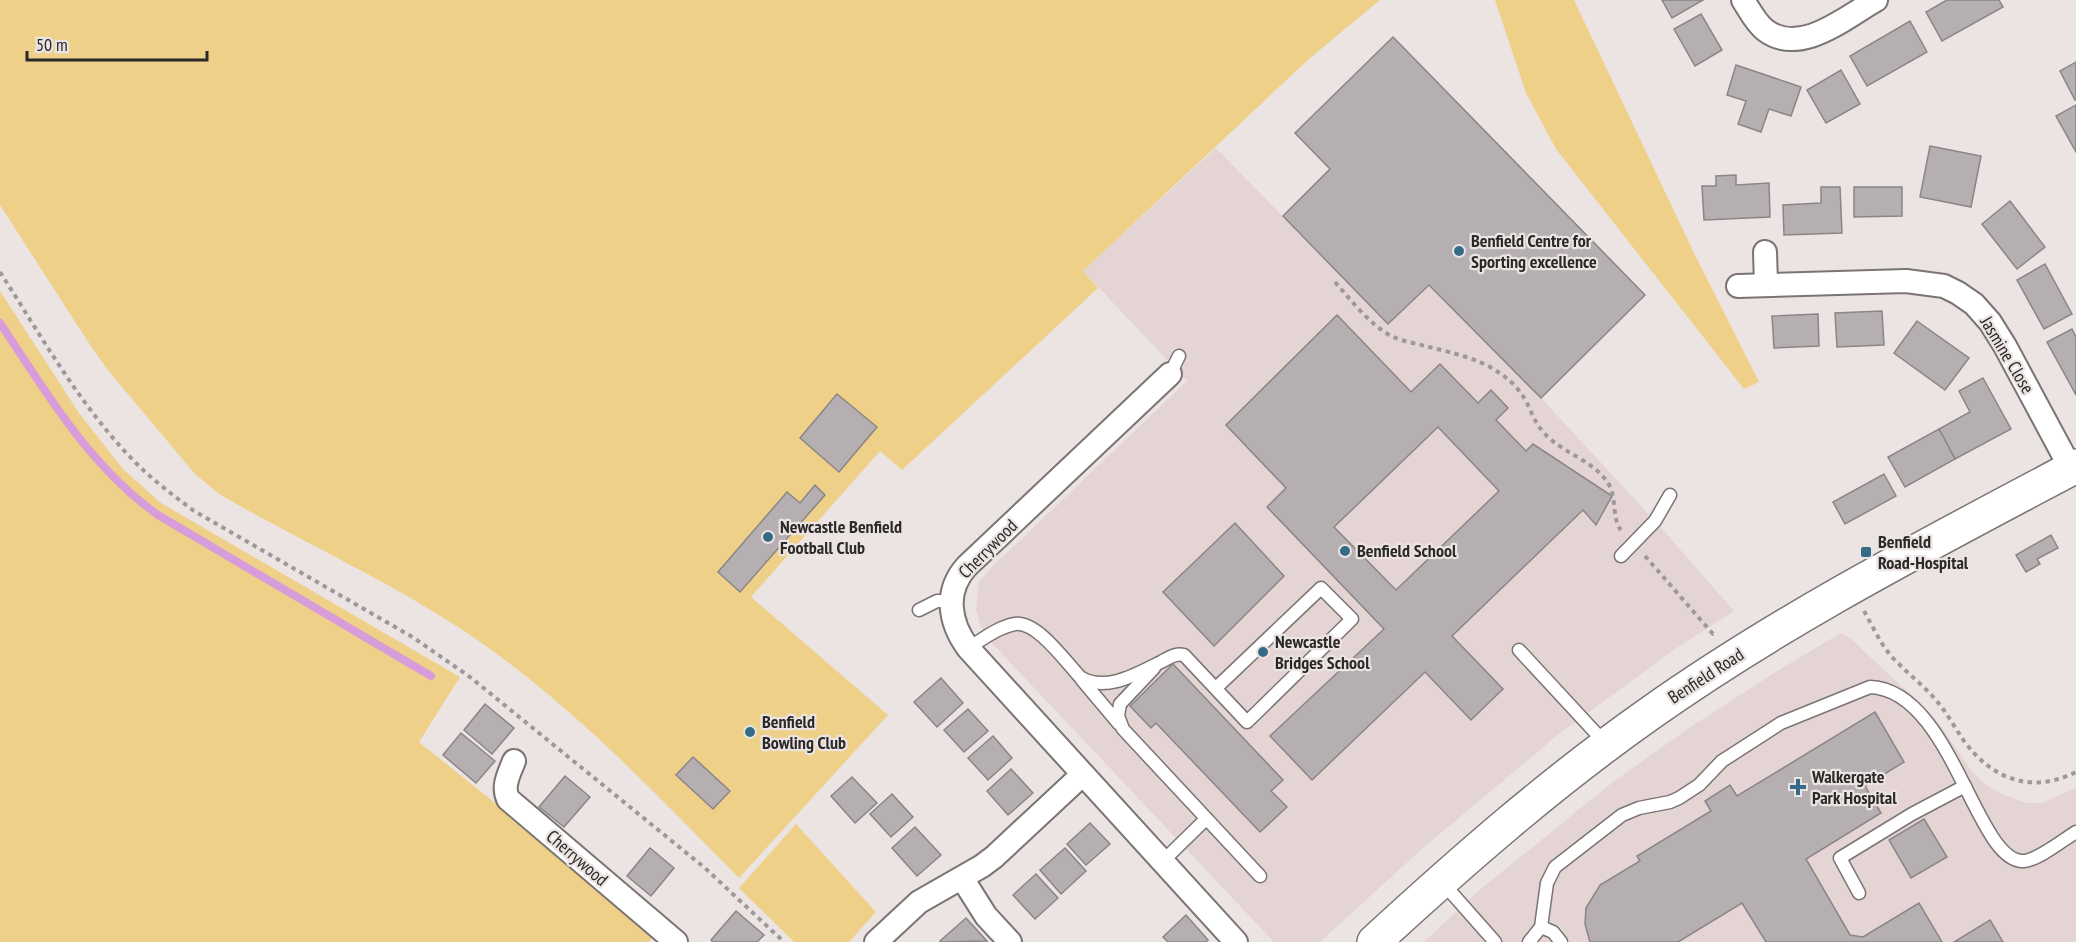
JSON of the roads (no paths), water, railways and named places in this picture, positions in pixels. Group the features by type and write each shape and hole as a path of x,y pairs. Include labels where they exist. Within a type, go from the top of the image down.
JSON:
{"street":[{"path":"1743,0 1765,30 1780,38 1799,40 1815,35 1876,0"},
{"path":"1764,252 1766,285"},
{"name":"Jasmine Close","path":"1738,286 1906,281 1944,286 1958,292 1974,304 1990,322 2073,467"},
{"name":"Cherrywood","path":"1174,365 967,566 955,583 951,601 952,614 968,648 1236,942"},
{"name":"Benfield Road","path":"1374,942 1544,792 1607,744 1697,681 1852,588 2073,467"},
{"name":"Cherrywood","path":"514,761 506,783 508,799 676,942"},
{"path":"876,942 919,902 982,866 1001,851 1083,775"},
{"path":"962,878 986,916 1010,942"}],"lane":[{"path":"1620,556 1655,521 1670,495"},
{"path":"1080,676 1094,683 1110,683 1173,656 1184,655 1247,722 1352,619 1321,588 1216,688"},
{"path":"919,610 938,601 951,601"},
{"path":"968,648 1007,627 1023,624 1039,632 1080,676 1138,747 1260,876"},
{"path":"1519,650 1607,744"},
{"path":"1123,729 1118,716 1120,704 1160,663"},
{"path":"1529,942 1541,927 1550,875 1565,858 1603,829 1630,810 1679,798 1699,785 1722,760 1781,723 1870,687 1882,687 1904,698 1931,728 2001,851 2016,860 2032,859 2076,832"},
{"path":"1859,893 1840,858 1912,814 1965,786"},
{"path":"1162,862 1206,819"},
{"path":"1441,881 1495,942"},
{"path":"1541,927 1553,932 1561,942"}],"waterway":[{"path":"0,323 70,427 133,496 158,515 431,676"}],"place":[{"name":"Benfield Centre for Sporting excellence","path":"1459,251"},
{"name":"Newcastle Benfield Football Club","path":"768,537"},
{"name":"Benfield School","path":"1345,551"},
{"name":"Benfield Road-Hospital","path":"1866,552"},
{"name":"Newcastle Bridges School","path":"1263,652"},
{"name":"Benfield Bowling Club","path":"750,732"},
{"name":"Walkergate Park Hospital","path":"1798,787"}]}
